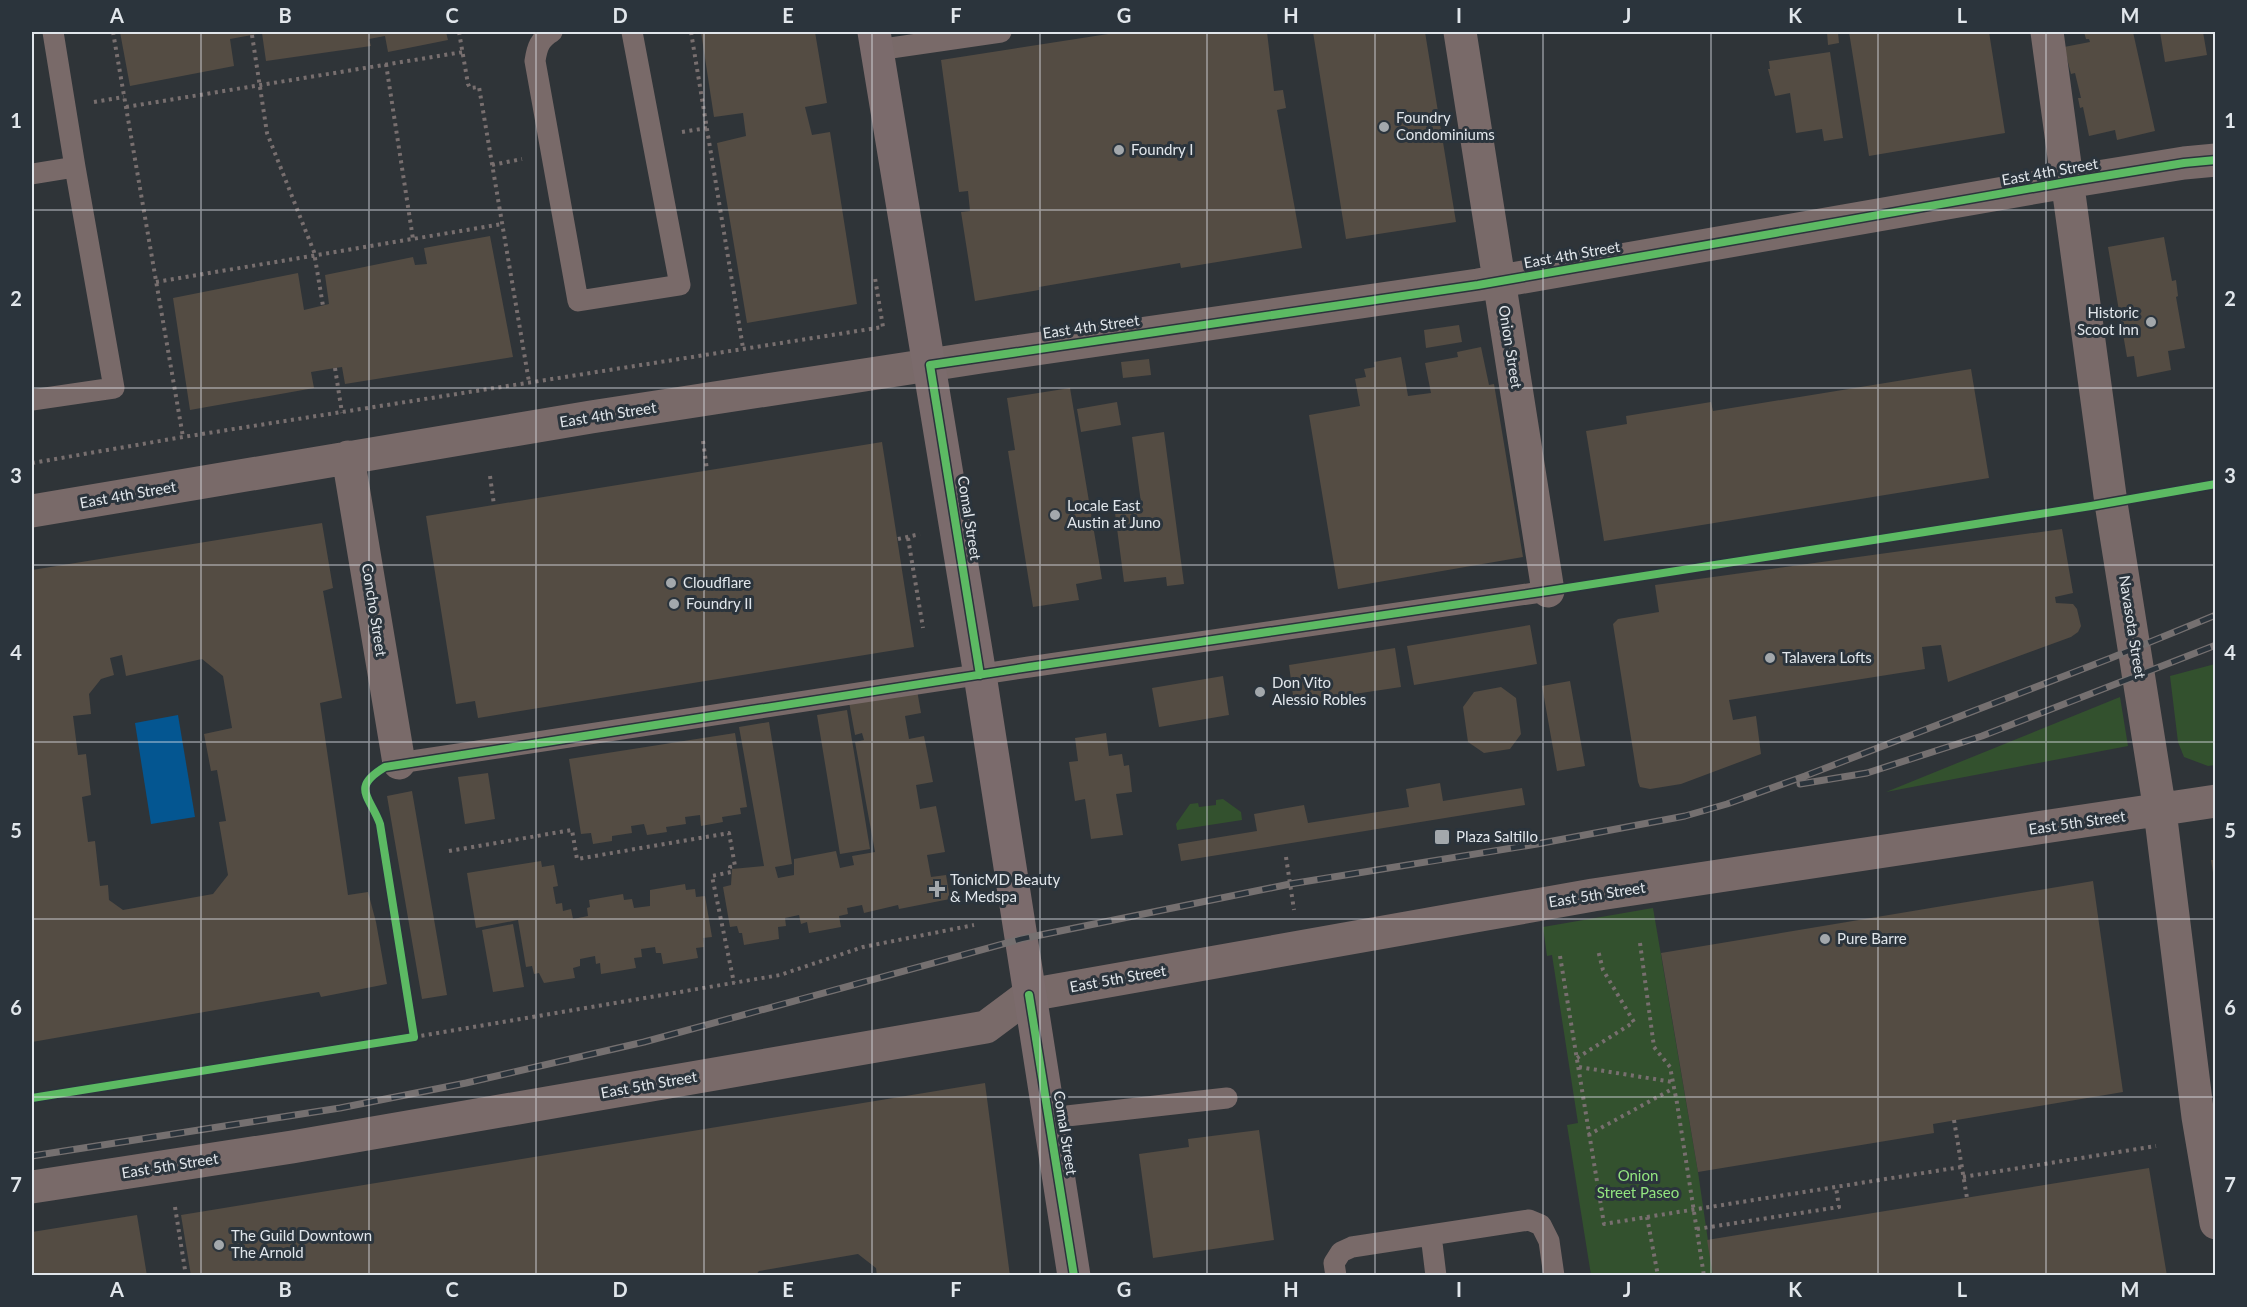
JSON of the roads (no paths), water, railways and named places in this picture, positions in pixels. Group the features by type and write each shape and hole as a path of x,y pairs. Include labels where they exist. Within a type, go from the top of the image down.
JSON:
{"street":[{"name":"Onion Street","path":"1460,32 1548,591"},
{"name":"Navasota Street","path":"2047,32 2111,503 2207,1115 2216,1223"},
{"name":"Comal Street","path":"875,41 980,675 1074,1275"},
{"name":"East 4th Street","path":"32,511 348,457 930,365 1499,281 2184,163 2216,160"},
{"name":"Concho Street","path":"348,457 399,763"},
{"name":"East 5th Street","path":"32,1187 292,1147 986,1027 1029,995 1593,895 2216,801"}],"lane":[{"path":"32,400 114,388 53,32"},
{"path":"552,32 543,37 536,49 535,61 578,301 680,285 632,32"},
{"path":"875,41 1001,32"},
{"path":"32,174 75,167"},
{"path":"399,763 1548,591"},
{"path":"1049,1119 1227,1098"},
{"path":"1336,1275 1334,1263 1341,1252 1352,1247 1529,1220 1541,1225 1549,1241 1554,1275"},
{"path":"1431,1235 1436,1275"}],"water":[{"path":"178,715 195,817 151,824 135,723"}],"railway":[{"path":"32,1156 340,1108 466,1083 644,1042 1021,939 1290,884 1537,844 1685,816 1727,804 1805,776 2216,615"},
{"path":"1800,784 1867,773 1982,736 2216,645"}],"place":[{"name":"Foundry Condominiums","path":"1384,127"},
{"name":"Foundry I","path":"1119,150"},
{"name":"Historic Scoot Inn","path":"2151,322"},
{"name":"Locale East Austin at Juno","path":"1055,515"},
{"name":"Cloudflare","path":"671,583"},
{"name":"Foundry II","path":"674,604"},
{"name":"Talavera Lofts","path":"1770,658"},
{"name":"Don Vito Alessio Robles","path":"1260,692"},
{"name":"Plaza Saltillo","path":"1442,837"},
{"name":"TonicMD Beauty & Medspa","path":"937,889"},
{"name":"Pure Barre","path":"1825,939"},
{"name":"The Guild Downtown The Arnold","path":"219,1245"}],"park label":[{"name":"Onion Street Paseo","path":"1638,1184"}]}
